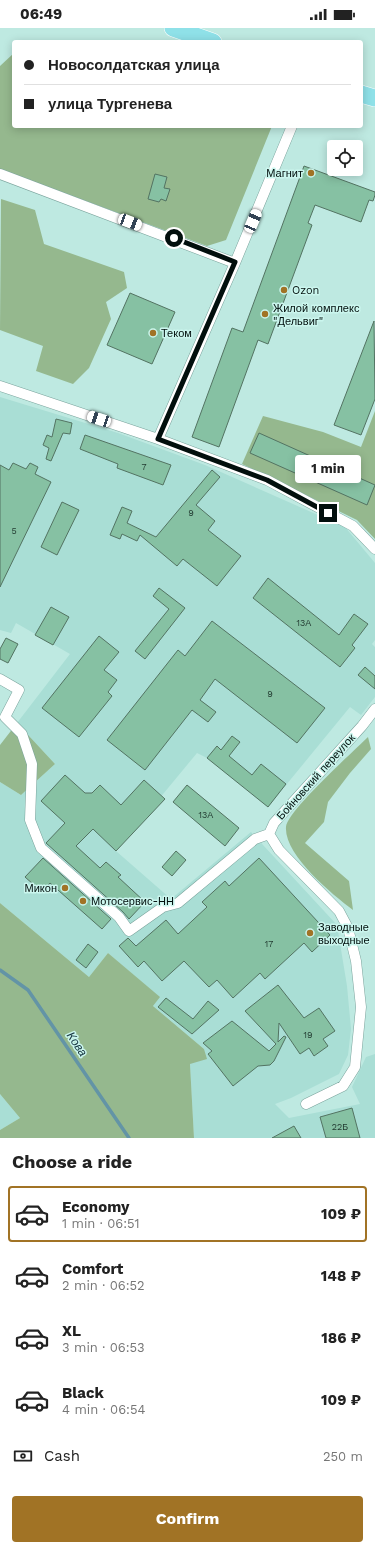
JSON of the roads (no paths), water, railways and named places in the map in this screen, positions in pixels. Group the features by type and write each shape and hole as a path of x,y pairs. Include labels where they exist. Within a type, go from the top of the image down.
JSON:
{"main road":[{"path":"173,28 207,40"},
{"path":"363,95 375,98"}],"street":[{"path":"158,439 291,128"},
{"path":"0,174 235,262"},
{"path":"0,386 158,439 267,480 353,526 375,549"},
{"path":"0,679 19,690 5,717 22,734 32,764 30,820 41,848 119,917 129,931 163,907 178,903 255,839 269,834 279,850 339,912 348,928 356,961 361,1007 355,1067 343,1086 306,1104"},
{"name":"Бойновский переулок","path":"269,834 274,823 362,726 375,709"}],"waterway":[{"name":"Кова","path":"0,970 28,990 129,1138"}],"place":[{"name":"Магнит","path":"311,173"},
{"name":"Ozon","path":"284,290"},
{"name":"Жилой комплекс \"Дельвиг\"","path":"265,314"},
{"name":"Теком","path":"153,333"},
{"name":"Микон","path":"65,888"},
{"name":"Мотосервис-НН","path":"83,901"},
{"name":"Заводные выходные","path":"310,933"}]}
